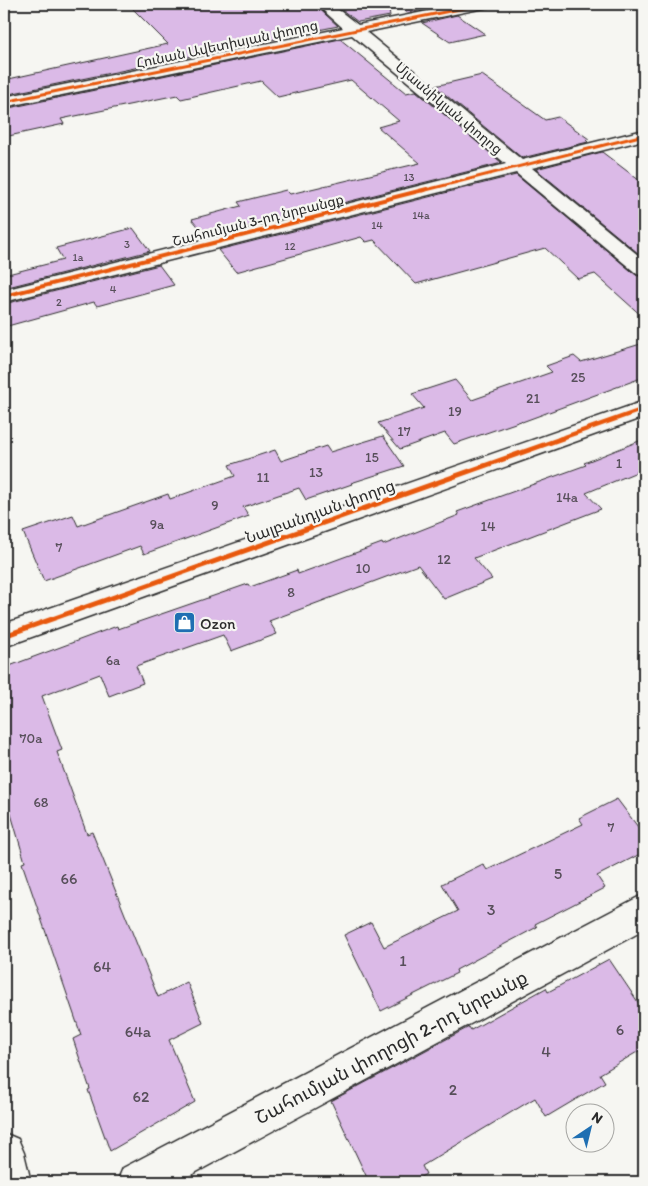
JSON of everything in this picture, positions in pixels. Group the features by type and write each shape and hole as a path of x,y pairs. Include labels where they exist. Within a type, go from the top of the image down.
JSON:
{"street":[{"name":"Մյասնիկյան փողոց","path":"323,4 644,270"},
{"name":"Հունան Ավետիսյան փողոց","path":"4,102 354,29 484,4"},
{"name":"Շահումյան 3-րդ նրբանցք","path":"4,296 644,135"},
{"name":"Նալբանդյան փողոց","path":"4,636 644,409"},
{"name":"Շահումյան փողոցի 2-րդ նրբանք","path":"137,1182 644,911"},
{"path":"4,1154 11,1182"}],"building":[{"path":"128,4 314,4 338,26 4,95 4,80 168,44"},
{"path":"334,4 388,4 390,16 358,22"},
{"path":"395,4 440,4 444,6 408,13"},
{"path":"457,15 485,34 450,42 422,23"},
{"path":"340,39 406,93 416,91 502,163 207,237 192,219 241,206 238,202 286,190 290,194 420,163 378,127 399,121 351,80 278,97 261,81 181,99 177,95 61,119 64,124 4,137 4,109"},
{"path":"482,75 545,120 558,117 589,139 586,140 588,142 522,158 435,86"},
{"path":"602,152 644,184 644,258 536,169"},
{"path":"516,175 636,275 644,278 644,318 595,274 578,279 545,248 416,284 374,240 366,242 361,237 236,272 218,250"},
{"path":"133,228 150,251 4,288 4,275 63,260 56,248"},
{"path":"159,265 174,285 97,306 94,302 4,327 4,304"},
{"path":"644,343 644,377 522,422 454,444 445,433 400,449 378,423 424,408 412,394 455,380 472,400 552,372 546,366 574,356 581,362"},
{"path":"383,436 404,466 306,500 299,488 243,507 249,516 144,554 140,546 44,581 23,532 73,515 78,526 168,494 170,499 235,476 229,465 275,450 281,461 326,446 330,452"},
{"path":"644,439 644,469 586,493 601,509 474,558 492,579 444,599 418,565 269,621 277,634 231,651 223,635 136,666 143,683 109,696 100,674 42,696 62,750 57,752 87,834 92,832 158,997 187,982 203,1023 169,1040 195,1102 110,1151 88,1090 90,1089 73,1039 81,1035 22,863 25,862 4,790 4,668 117,626 118,629 248,584 250,587 297,570 298,574 382,543 383,545 459,515 457,512 586,465 584,463"},
{"path":"617,799 644,835 644,852 597,876 605,888 535,924 537,927 456,970 457,973 381,1011 344,935 371,922 384,947 458,911 442,884 483,864 487,870 583,824 579,818"},
{"path":"609,959 644,1011 644,1048 600,1074 605,1082 546,1117 535,1098 422,1166 426,1174 412,1182 369,1182 331,1101 469,1027 471,1030 546,988 548,992"}],"cycle path":[{"path":"4,102 484,4"},
{"path":"4,296 644,135"},
{"path":"4,636 644,409"}],"place":[{"name":"Ozon","path":"184,623"}]}
